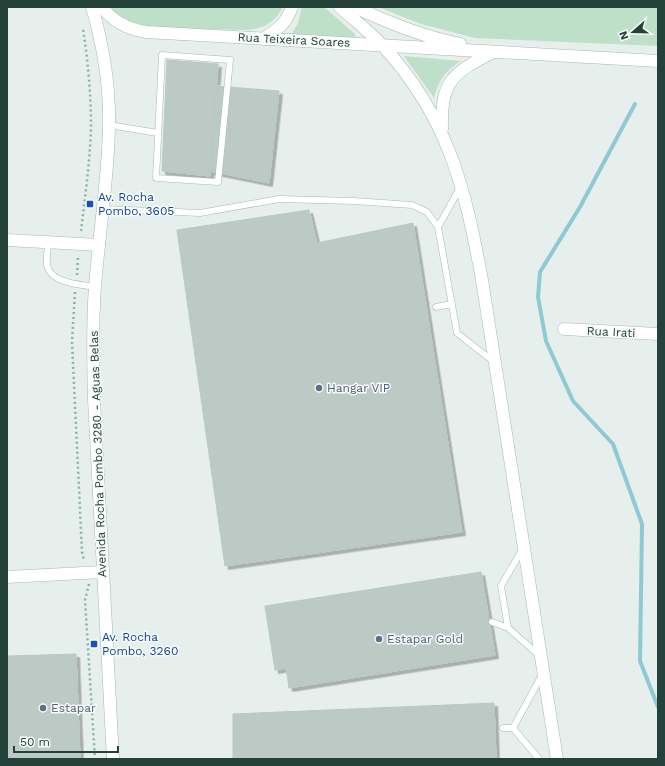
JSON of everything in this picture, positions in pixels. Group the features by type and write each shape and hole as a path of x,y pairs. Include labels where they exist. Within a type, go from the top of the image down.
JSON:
{"main road":[{"name":"Avenida Rocha Pombo 3280 - Aguas Belas","path":"92,7 97,24 104,62 109,125 107,166 95,287 93,323 94,399 113,759"},
{"name":"Rua Teixeira Soares","path":"102,7 115,21 126,27 146,32 658,61"},
{"path":"263,39 282,25 288,17 292,7"},
{"path":"340,7 382,46 403,70 419,92 442,132 461,185 473,231 557,759"},
{"name":"Rua Teixeira Soares","path":"355,7 422,35 494,52"},
{"path":"442,132 443,102 447,86 457,73 494,52"},
{"path":"7,240 99,245"},
{"name":"Rua Irati","path":"564,329 658,334"},
{"path":"7,577 103,572"}],"lane":[{"path":"162,55 230,60 218,182 156,178 158,133 162,55"},
{"path":"109,125 158,133"},
{"path":"438,227 461,185"},
{"path":"102,209 200,213 279,199 412,205 427,212 438,227 457,333 495,363"},
{"path":"48,243 47,265 51,274 58,280 95,287"},
{"path":"436,307 452,304"},
{"path":"508,628 501,586 524,548"},
{"path":"492,622 508,628 541,657"},
{"path":"513,728 543,673"},
{"path":"503,728 513,728"},
{"path":"513,728 539,759"}],"path":[{"path":"80,236 91,127 87,53 83,24"},
{"path":"78,256 72,342 82,552 84,560 88,566"},
{"path":"89,586 85,600 95,759"}],"green space":[{"path":"108,7 283,7 277,16 269,23 249,30 146,28 125,23"},
{"path":"302,7 324,7 355,34 356,39 291,35 298,23"},
{"path":"378,7 658,7 658,46 475,38 421,24"},
{"path":"404,56 461,61 443,76 434,98"}],"building":[{"path":"167,60 218,64 210,176 162,171"},
{"path":"216,86 279,91 269,183 210,171"},
{"name":"Hangar VIP","path":"309,210 317,243 413,223 462,532 225,566 177,230"},
{"path":"481,572 495,655 289,688 286,668 275,670 265,606"},
{"name":"Estapar","path":"76,654 80,759 7,759 7,656"},
{"path":"494,703 496,759 233,759 233,714"}],"waterway":[{"path":"635,104 580,207 540,272 538,297 546,341 573,401 613,444 642,524 640,661 658,707"}],"place":[{"name":"Av. Rocha Pombo, 3605","path":"90,204"},
{"name":"Hangar VIP","path":"319,388"},
{"name":"Estapar Gold","path":"379,639"},
{"name":"Av. Rocha Pombo, 3260","path":"94,644"},
{"name":"Estapar","path":"43,708"}]}
